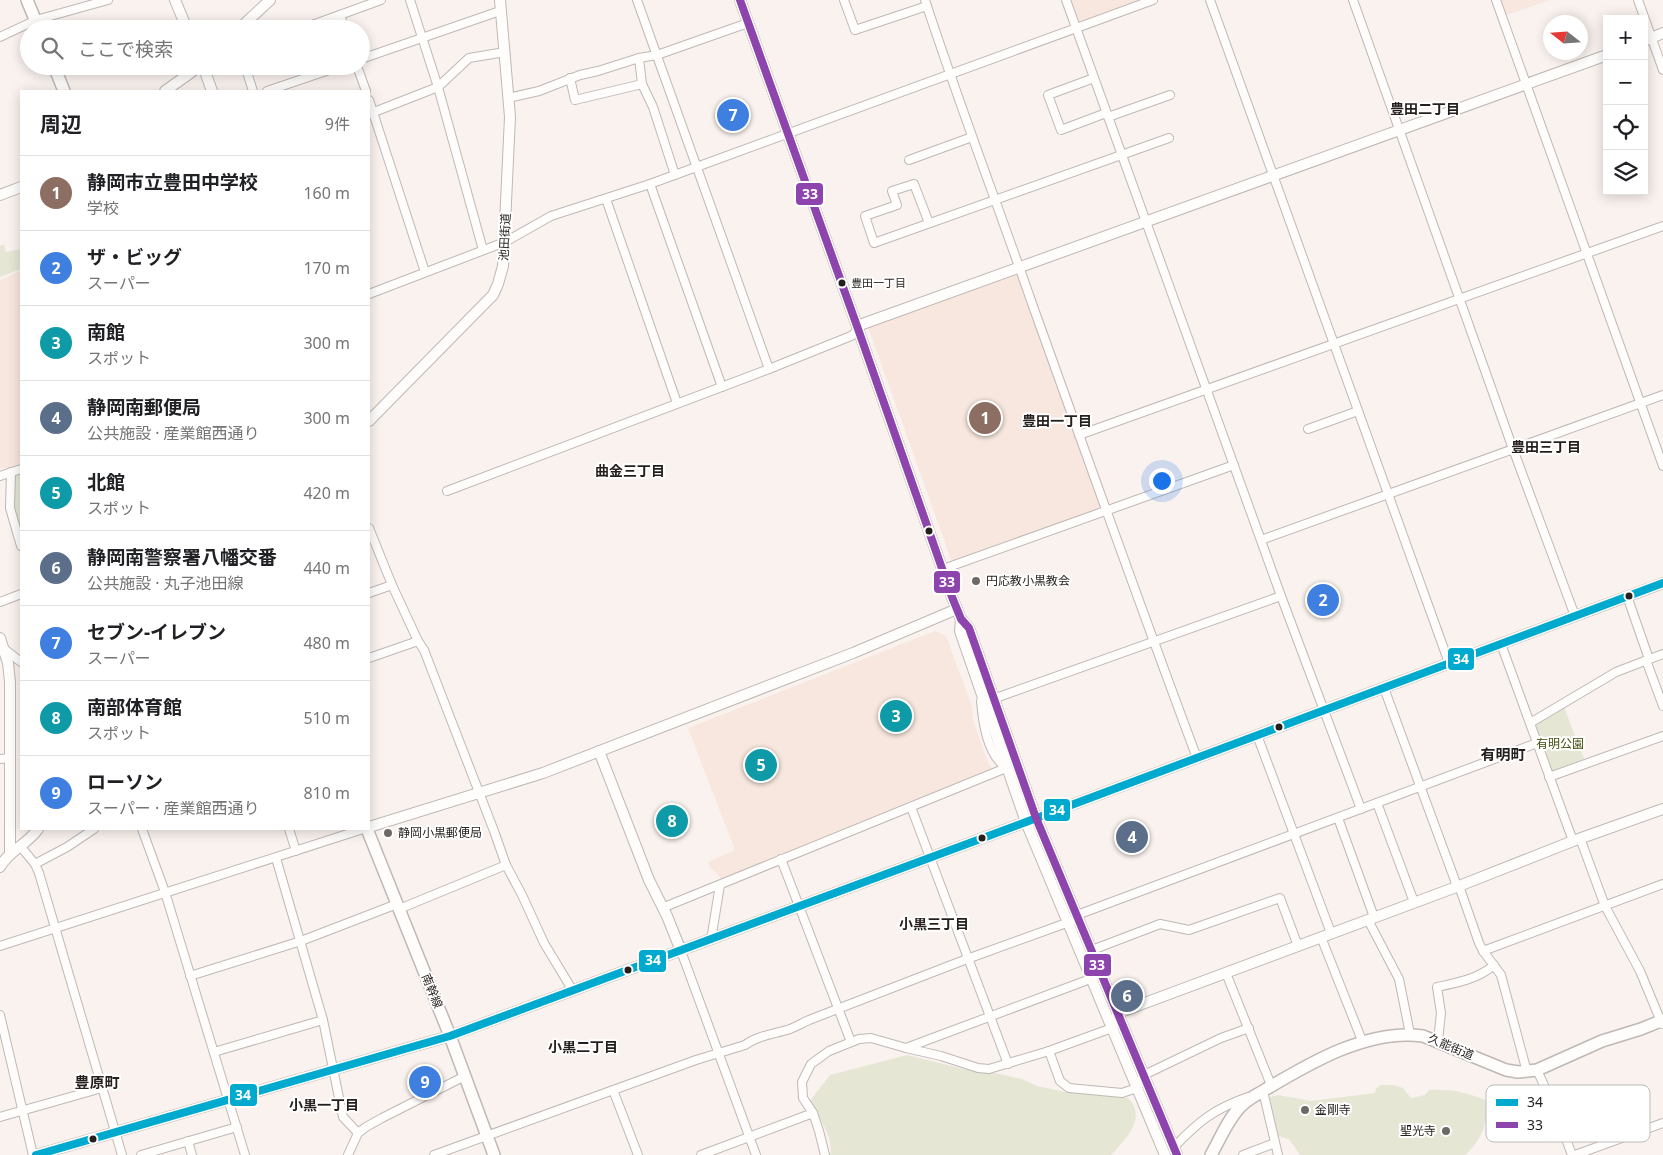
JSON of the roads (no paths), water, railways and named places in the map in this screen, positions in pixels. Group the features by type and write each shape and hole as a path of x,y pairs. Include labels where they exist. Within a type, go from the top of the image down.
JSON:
{"main road":[{"path":"27,0 36,20"},
{"path":"58,75 64,90"},
{"name":"南幹線","path":"367,830 466,1076 494,1155"},
{"path":"1532,1071 1602,1040 1662,1022"},
{"name":"久能街道","path":"1211,1155 1239,1108 1262,1091 1305,1066 1363,1043 1410,1034 1423,1036 1506,1070 1532,1071"}],"street":[{"path":"52,20 108,0"},
{"path":"175,0 183,20"},
{"path":"249,20 270,0"},
{"path":"326,20 381,0"},
{"path":"410,0 438,87 483,250"},
{"name":"池田街道","path":"370,421 493,295 502,274 506,242 510,117 500,0"},
{"path":"637,0 769,368"},
{"path":"740,0 943,569 960,620 960,631 981,691 983,718 987,737 996,759 1006,768"},
{"path":"844,0 855,30 926,3 949,74 1080,435 1105,511 1197,758"},
{"path":"1066,0 1281,596 1361,809"},
{"path":"370,294 506,242 552,216 696,168 1153,0"},
{"path":"1210,0 1449,663"},
{"path":"1353,0 1513,449 1575,616"},
{"path":"1496,0 1663,466"},
{"path":"1638,0 1642,15"},
{"path":"370,56 500,11"},
{"path":"340,15 342,20"},
{"path":"508,98 539,91 570,78 657,55 748,23"},
{"path":"0,37 20,31"},
{"path":"1663,34 1648,39 1663,70"},
{"path":"425,272 371,113 438,87 469,58 505,52"},
{"path":"447,490 769,368 851,336 858,328 1020,267 1603,56"},
{"path":"640,58 642,84 652,107 675,175"},
{"path":"166,90 188,75"},
{"path":"205,75 212,90"},
{"path":"248,75 253,90"},
{"path":"270,90 314,75"},
{"path":"360,75 366,90"},
{"path":"570,78 575,100 642,84"},
{"path":"1094,78 1048,95 1061,130 1170,95"},
{"path":"910,160 972,137"},
{"path":"929,223 914,184 892,191 897,205 865,216 874,243 1169,138"},
{"path":"650,184 722,386"},
{"path":"0,195 20,187"},
{"path":"606,199 677,403"},
{"path":"1080,435 1663,226"},
{"path":"1261,540 1663,395"},
{"path":"1308,429 1358,411"},
{"path":"943,569 1234,465"},
{"path":"0,476 20,469"},
{"path":"12,472 10,508 20,543"},
{"path":"370,530 392,585 424,650 506,865 544,943 573,991"},
{"path":"0,1015 22,1111 35,1155 334,1071 450,1036 1663,583"},
{"path":"370,593 392,585"},
{"path":"0,602 20,594"},
{"path":"989,701 1281,596"},
{"path":"1627,596 1663,706"},
{"path":"370,827 543,773 853,653 956,609"},
{"path":"960,620 969,628 1006,768 1064,924 1091,978 1165,1155"},
{"path":"370,658 418,640"},
{"path":"2,643 20,661"},
{"path":"2,643 9,672 5,758 10,853"},
{"path":"1501,644 1549,777 1606,906 1640,971 1662,1022"},
{"path":"1530,723 1616,672 1663,654"},
{"path":"1384,688 1483,952 1501,975 1532,1071 1541,1085"},
{"path":"981,691 989,701 1176,1151"},
{"path":"1257,735 1294,834 1363,1043"},
{"path":"1549,777 1663,736"},
{"path":"434,1155 613,1090 791,1029 809,1020 967,959 1064,924 1294,834 1537,743"},
{"path":"599,750 649,880 681,951 756,1155"},
{"path":"662,908 1006,768"},
{"path":"1378,803 1414,902"},
{"path":"910,807 1008,1064"},
{"path":"825,1155 820,1131 813,1113 803,1098 801,1090 806,1071 811,1064 829,1051 851,1042 871,1038 941,1056 978,1068 989,1069 1008,1064 1112,1028 1118,1013 1663,809"},
{"path":"1338,818 1371,919 1398,979 1410,1034"},
{"path":"0,866 10,853 21,847 37,830"},
{"path":"35,864 68,847 93,830"},
{"path":"142,830 165,892 245,1155"},
{"path":"288,830 296,851"},
{"path":"0,946 360,830"},
{"path":"21,847 35,864 39,873 122,1155"},
{"path":"276,858 323,1020 343,1117 358,1133"},
{"path":"781,859 851,1042"},
{"path":"190,976 301,941 506,865"},
{"path":"711,940 720,884"},
{"path":"1483,952 1663,884"},
{"path":"1092,950 1160,924 1189,930 1280,898 1298,946"},
{"path":"1438,1041 1441,1013 1437,987 1464,981 1487,971 1494,965"},
{"path":"1226,972 1249,1028 1278,1155"},
{"path":"906,1048 1101,973"},
{"path":"214,1052 323,1020"},
{"path":"1049,1050 1060,1081 1069,1088 1122,1093 1137,1088 1144,1074 1221,1038 1249,1028"},
{"path":"348,1155 358,1133 382,1118 466,1076"},
{"path":"0,1117 102,1088"},
{"path":"613,1090 638,1155"},
{"path":"1176,1151 1194,1127 1208,1116 1225,1105 1262,1091"},
{"path":"702,1155 813,1113"},
{"path":"1650,1128 1663,1123"},
{"path":"141,1155 237,1127"},
{"path":"188,1141 192,1155"},
{"path":"1567,1142 1572,1155"},
{"path":"1576,1155 1611,1142"},
{"path":"1243,1155 1275,1143"}],"place":[{"name":"セブン-イレブン","path":"733,115"},
{"name":"豊田一丁目","path":"842,283"},
{"name":"静岡市立豊田中学校","path":"985,418"},
{"name":"円応教小黒教会","path":"976,581"},
{"name":"ザ・ビッグ","path":"1323,600"},
{"name":"南館","path":"896,716"},
{"name":"北館","path":"761,765"},
{"name":"南部体育館","path":"672,821"},
{"name":"静岡小黒郵便局","path":"388,833"},
{"name":"静岡南郵便局","path":"1132,837"},
{"name":"静岡南警察署八幡交番","path":"1127,996"},
{"name":"ローソン","path":"425,1082"},
{"name":"金剛寺","path":"1305,1110"},
{"name":"聖光寺","path":"1446,1131"}],"district":[{"name":"豊田二丁目","path":"1425,109"},
{"name":"豊田一丁目","path":"1057,421"},
{"name":"豊田三丁目","path":"1546,447"},
{"name":"曲金三丁目","path":"630,471"},
{"name":"有明町","path":"1503,755"},
{"name":"小黒三丁目","path":"934,924"},
{"name":"小黒二丁目","path":"583,1047"},
{"name":"豊原町","path":"97,1083"},
{"name":"小黒一丁目","path":"324,1105"}],"park label":[{"name":"有明公園","path":"1560,744"}]}
